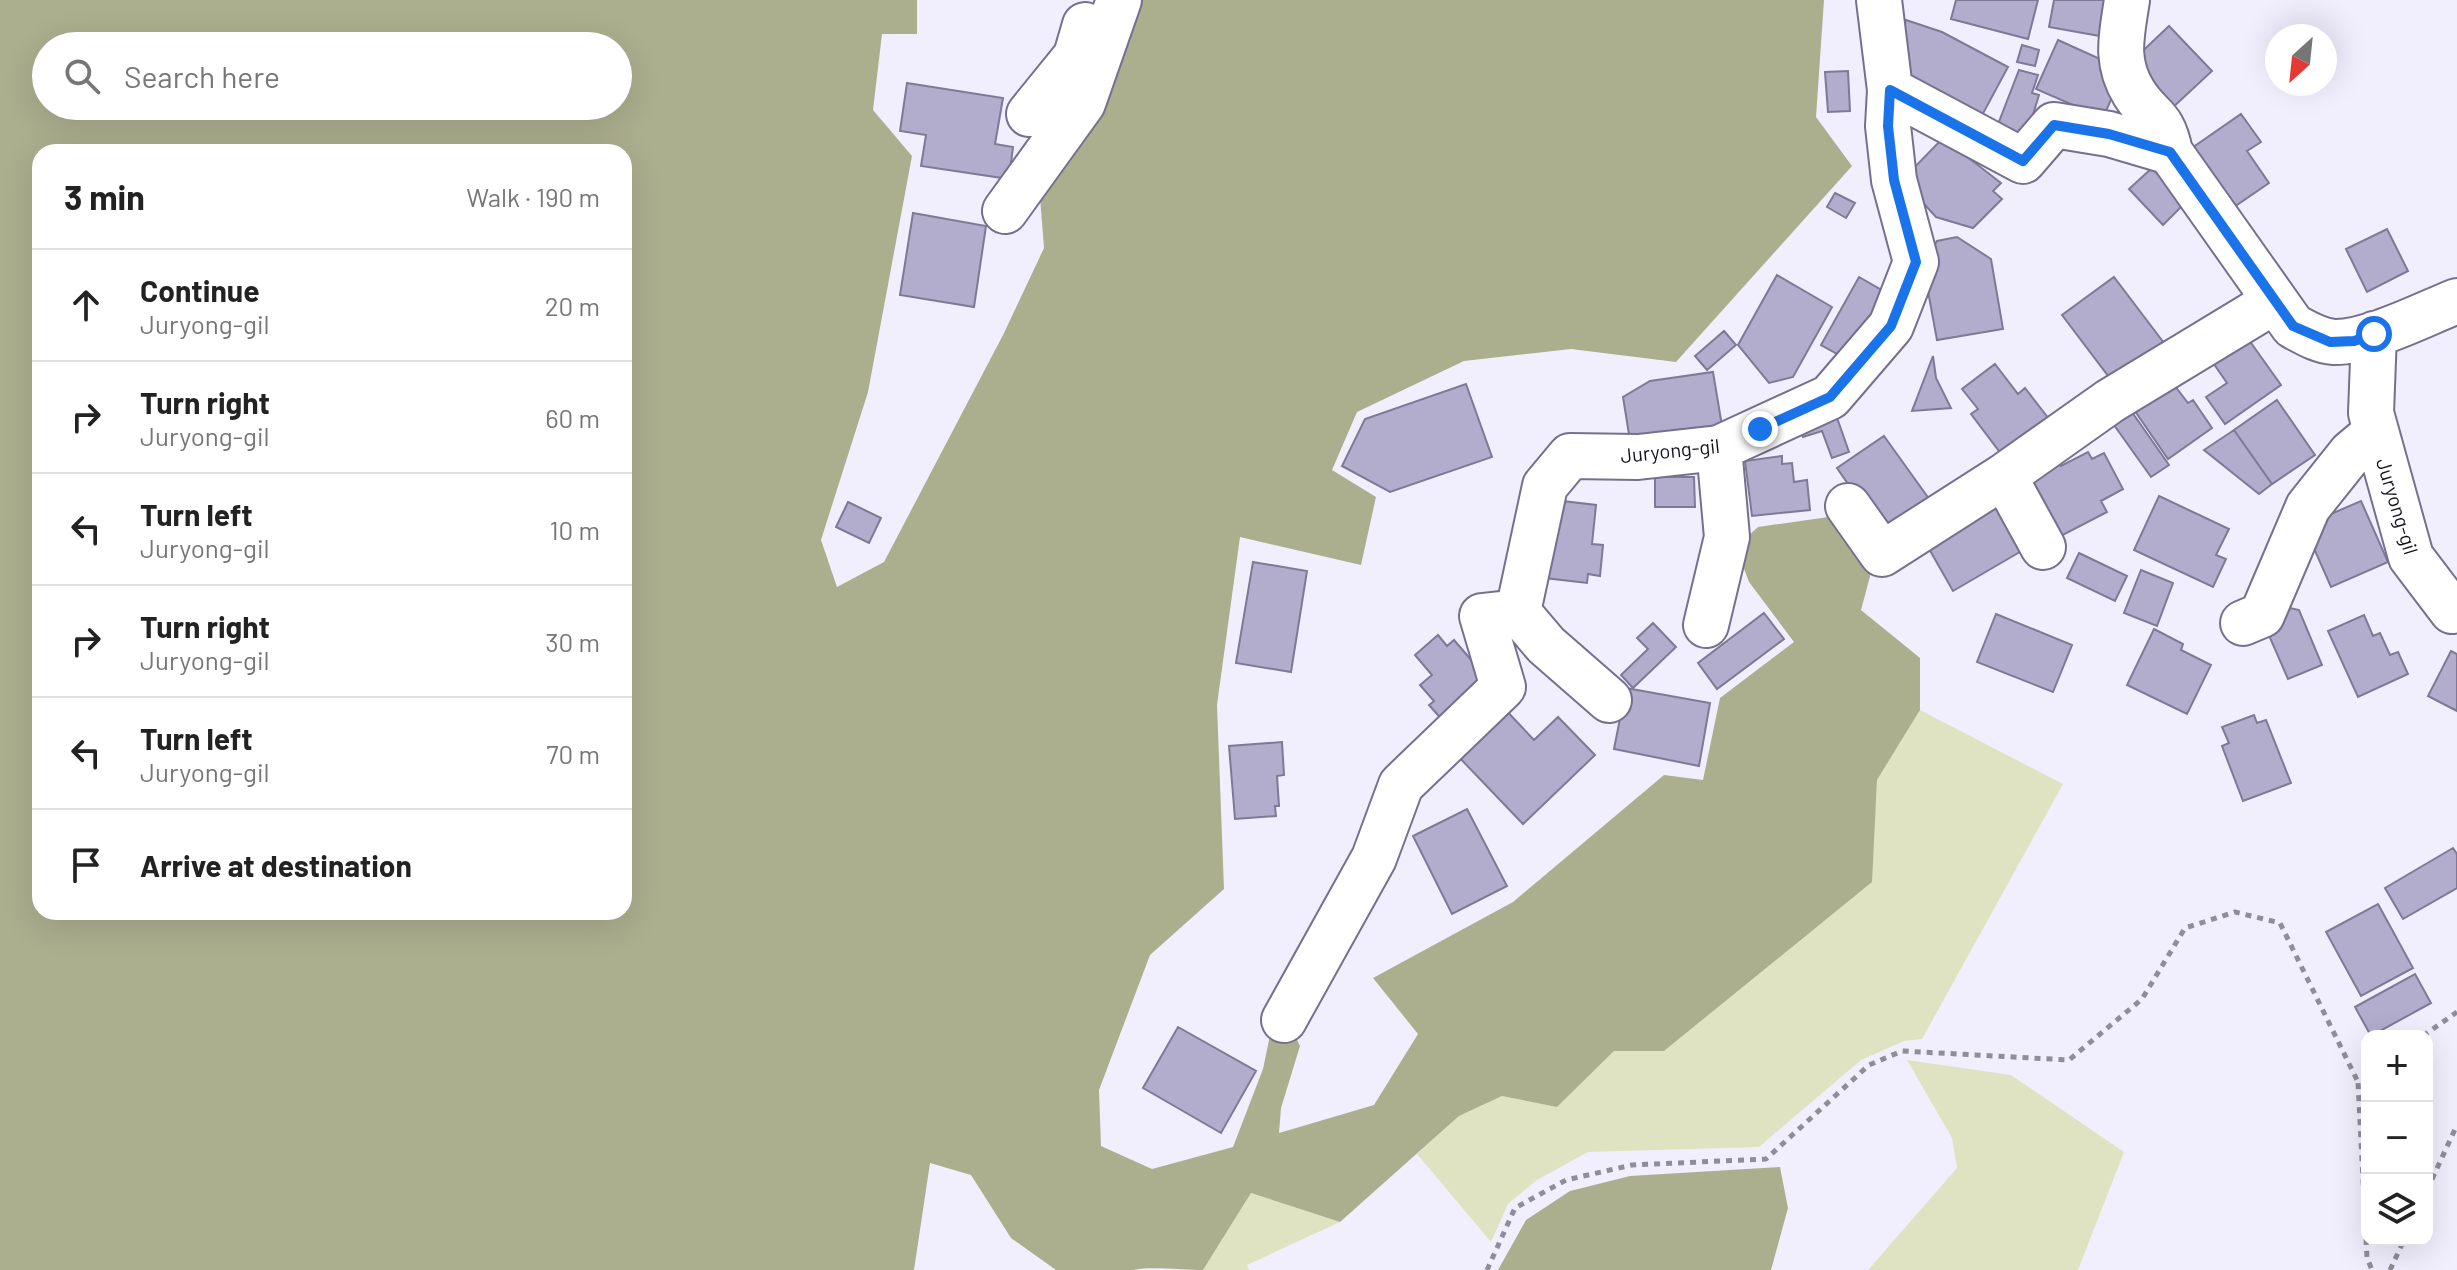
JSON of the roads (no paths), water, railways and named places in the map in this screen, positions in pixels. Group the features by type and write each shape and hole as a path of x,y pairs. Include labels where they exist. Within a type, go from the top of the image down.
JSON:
{"street":[{"path":"1029,114 1076,56 1093,0"},
{"path":"1005,211 1083,103 1119,0"},
{"name":"Juryong-gil","path":"1518,612 1545,486 1570,456 1638,457 1719,448 1830,397 1891,326 1916,262 1894,180 1888,126 1890,90 1879,0"},
{"path":"2127,0 2119,52 2134,93 2166,129 2170,152 2293,326 2330,342 2354,341 2457,301"},
{"path":"1890,90 2023,161 2054,125 2109,134 2170,152"},
{"path":"1848,506 1882,554 2004,476 2110,401 2275,301"},
{"name":"Juryong-gil","path":"2374,334 2371,413 2411,557 2452,611 2457,609"},
{"name":"Juryong-gil","path":"2243,623 2262,615 2308,507 2351,453 2376,432"},
{"path":"1706,625 1727,537 1719,448"},
{"path":"2004,476 2043,547"},
{"path":"1284,1020 1374,858 1401,785 1503,687 1482,616 1518,612 1546,645 1609,700"}]}
